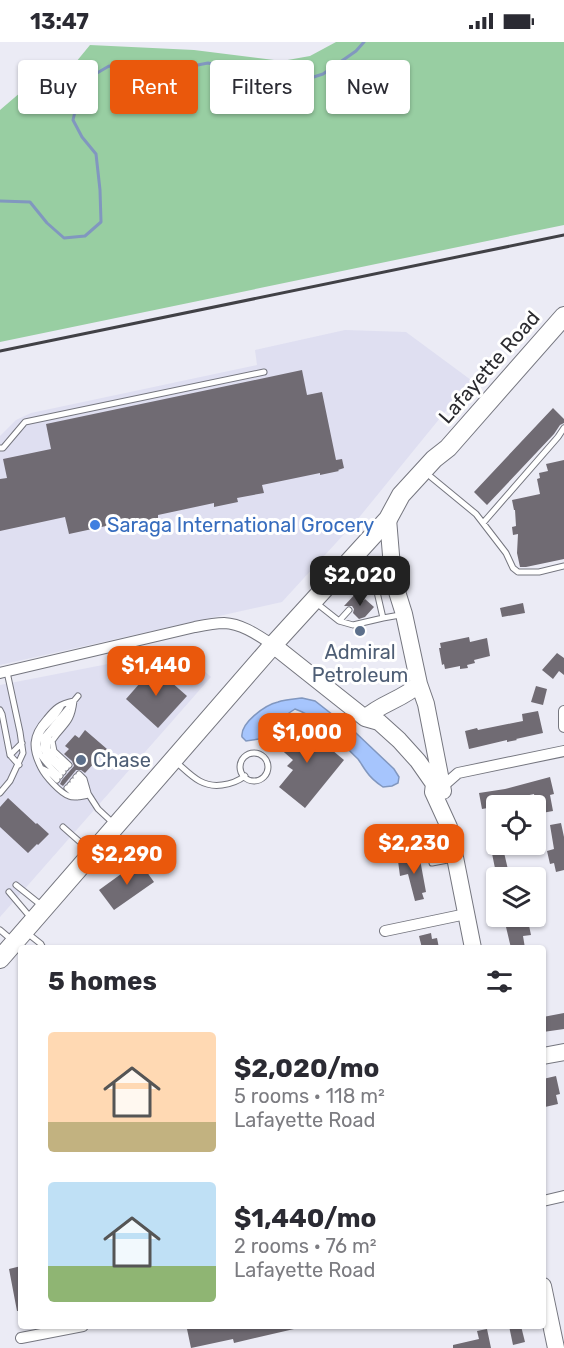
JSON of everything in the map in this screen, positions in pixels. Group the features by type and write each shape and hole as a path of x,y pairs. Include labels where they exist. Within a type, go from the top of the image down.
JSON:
{"main road":[{"name":"Lafayette Road","path":"388,519 401,495 434,459 448,448 564,316"},
{"name":"Lafayette Road","path":"0,959 273,645 388,519 408,505 449,456 448,448"}],"street":[{"path":"388,519 393,579 426,704 438,764 438,789 472,945"},
{"path":"3,673 195,627 227,623 256,634 273,645 365,718 371,730 399,755 424,788 438,789 458,773 564,751"},
{"path":"365,718 374,710 414,690 419,684"},
{"path":"564,711 564,728"},
{"path":"438,764 458,773"},
{"path":"385,931 466,914"},
{"path":"546,1055 564,1052"},
{"path":"546,1200 564,1196"},
{"path":"546,1300 556,1348"},
{"path":"21,1338 68,1329"}],"lane":[{"path":"0,448 3,448 24,422 264,372"},
{"path":"483,523 564,428"},
{"path":"431,477 476,514 518,572 539,572 564,566"},
{"path":"348,563 377,592 383,618"},
{"path":"362,596 371,586 393,579"},
{"path":"314,601 339,621 353,625 404,614"},
{"path":"339,621 349,610"},
{"path":"0,793 10,781 23,753 3,673"},
{"path":"76,699 56,707 39,727 34,738 35,753 45,776 67,796 83,796"},
{"path":"63,772 52,741 69,721 76,699"},
{"path":"63,772 47,757 43,748 43,738 76,699"},
{"path":"63,704 42,731 38,742 42,759 63,772"},
{"path":"0,710 10,755 19,765"},
{"path":"10,755 22,743"},
{"path":"255,753 265,758 268,769 264,777 252,780 244,776 240,768 245,756 255,753"},
{"path":"173,760 198,781 210,787 236,782 244,776"},
{"path":"41,768 48,772 63,772"},
{"path":"73,781 83,796"},
{"path":"73,781 86,786 83,796"},
{"path":"73,781 83,796 116,826"},
{"path":"63,827 93,853"},
{"path":"432,863 455,859"},
{"path":"16,885 29,926"},
{"path":"9,892 42,945"},
{"path":"0,930 29,926"}],"shaded area":[{"path":"345,330 406,332 471,380 357,520 282,602 0,665 0,436 16,420 31,413 257,365 255,350"},
{"path":"184,652 211,677 0,917 0,685 144,657"}],"green space":[{"path":"336,42 564,42 564,225 0,342 0,110 18,95 18,114 98,114 98,60 78,60 90,45 194,50 274,60 210,60 210,114 314,114 314,60 288,60 310,56"}],"water":[{"path":"302,698 315,701 356,733 394,769 399,777 398,783 383,787 329,731 313,718 295,709 265,738 246,741 242,737 245,726 260,711 281,701"}],"building":[{"path":"302,370 307,395 322,392 336,460 342,459 344,468 339,471 262,485 264,493 237,498 238,502 214,507 214,503 158,515 158,518 134,523 134,520 69,534 65,517 0,531 0,479 7,478 3,459 51,449 46,424"},
{"path":"553,408 564,419 564,423 487,505 474,492"},
{"path":"564,460 564,559 520,567 517,553 518,534 513,535 512,527 516,526 512,500 540,494 537,479 540,478 539,473 548,471 546,464"},
{"path":"357,592 359,600 365,599 374,607 365,617 359,619 353,613 352,606 344,606"},
{"path":"523,603 525,613 502,617 500,608"},
{"path":"469,637 470,642 487,638 490,656 474,660 475,663 467,665 468,668 460,669 460,666 445,669 444,664 442,665 440,643"},
{"path":"557,653 564,658 564,675 559,671 553,679 542,670"},
{"path":"154,667 187,696 158,728 126,699"},
{"path":"536,686 547,689 543,705 531,702"},
{"path":"538,711 543,733 469,749 465,731 523,721 522,714"},
{"path":"297,721 344,760 305,808 279,787 293,770 287,766 293,760 277,746"},
{"name":"Chase","path":"85,730 107,749 85,773 76,770 63,786 60,784 62,780 74,766 64,754 69,749 65,746 75,735 79,738"},
{"path":"550,777 554,794 550,795 553,811 546,812 546,795 534,794 486,795 486,808 482,809 479,793 505,789"},
{"path":"8,798 49,834 28,853 0,827 0,807"},
{"path":"561,823 564,837 564,870 556,872 554,863 550,864 547,851 554,849 550,825"},
{"path":"419,854 426,892 422,893 424,899 415,901 408,874 400,876 398,861 405,860 405,856"},
{"path":"492,855 505,855 507,867 495,867"},
{"path":"139,861 154,882 114,910 99,890"},
{"path":"506,927 529,927 531,935 523,936 524,945 510,945"},
{"path":"431,933 432,939 437,938 438,945 421,945 419,936"},
{"path":"564,1013 564,1029 546,1032 546,1016"},
{"path":"556,1076 560,1094 556,1095 558,1104 546,1107 546,1078"},
{"path":"18,1267 18,1311 17,1311 9,1269"},
{"path":"187,1329 294,1329 234,1343 233,1339 191,1348"},
{"path":"487,1329 491,1348 453,1348 453,1345 479,1339 477,1331"},
{"path":"510,1329 522,1329 525,1342 513,1345"}],"waterway":[{"path":"0,201 30,202 47,223 64,238 85,236 101,222 96,154 82,137 73,120 78,99 92,76 109,66 136,69 177,69 208,63 233,69 257,85 298,82 323,74 356,51 364,42"}],"railway":[{"path":"0,351 564,235"}],"place":[{"name":"Saraga International Grocery","path":"95,525"},
{"name":"Admiral Petroleum","path":"360,631"},
{"name":"Chase","path":"81,760"}]}
